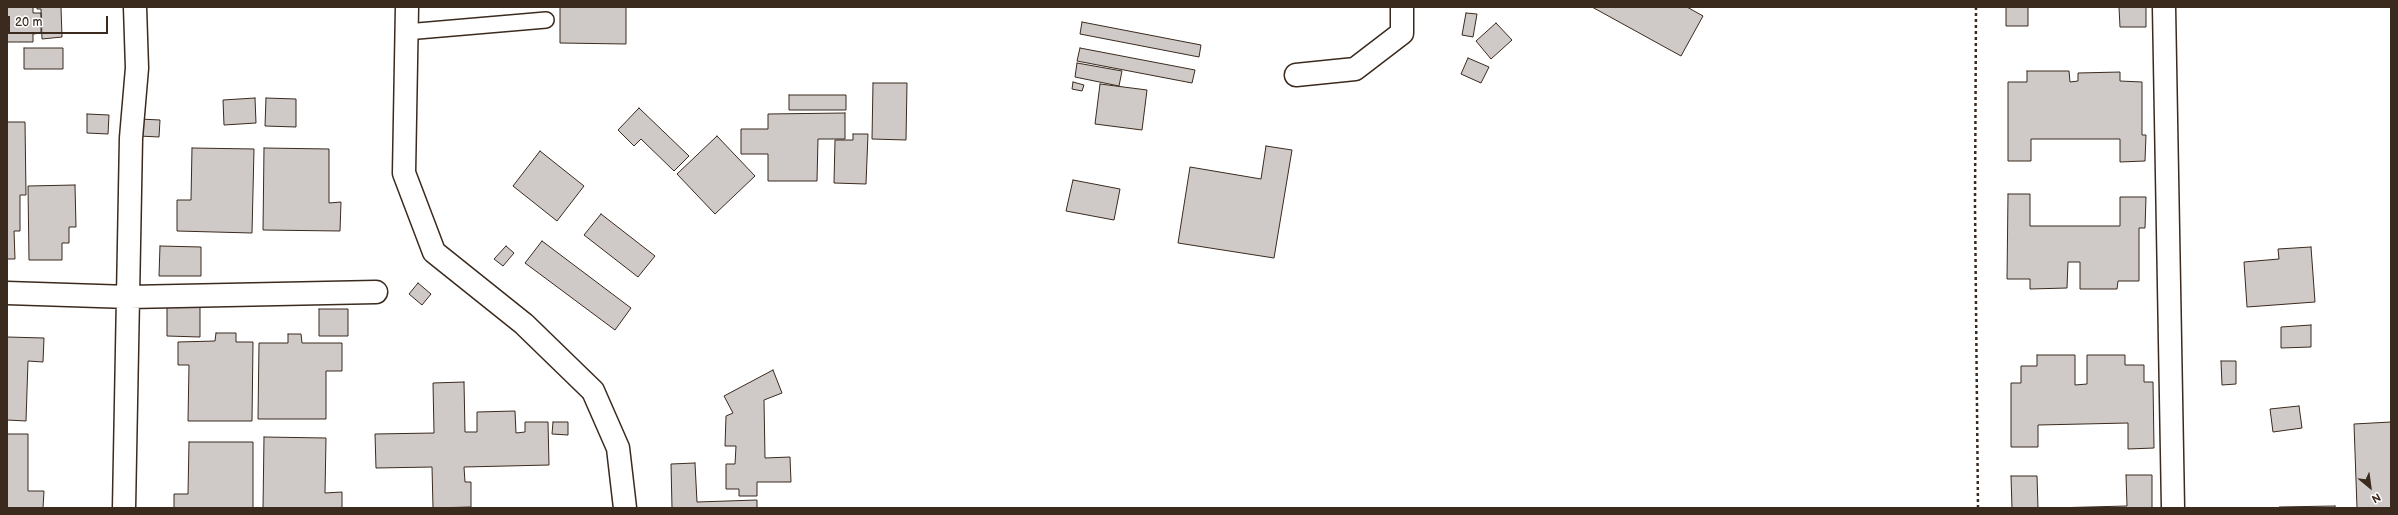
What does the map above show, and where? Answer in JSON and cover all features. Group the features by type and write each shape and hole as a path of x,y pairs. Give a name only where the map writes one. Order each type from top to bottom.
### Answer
{"street":[{"path":"124,508 131,138 137,68 135,7"},
{"path":"407,7 404,173 434,252 524,324 593,391 618,448 625,508"},
{"path":"1296,75 1355,69 1402,33 1402,7"},
{"path":"2164,7 2173,508"},
{"path":"7,293 129,297 376,292"}],"lane":[{"path":"406,32 546,20"}],"path":[{"path":"1976,7 1975,213 1978,508"}],"building":[{"path":"7,7 33,7 33,13 41,13 41,33 33,34 33,42 7,42"},
{"path":"37,7 61,7 62,37 42,39 41,9 37,9"},
{"path":"560,7 626,7 626,44 560,43"},
{"path":"1592,7 1687,7 1703,16 1681,56"},
{"path":"2006,7 2028,7 2028,26 2006,26"},
{"path":"2119,7 2146,7 2146,27 2120,27"},
{"path":"1466,13 1477,14 1473,37 1462,35"},
{"path":"1082,22 1201,45 1199,57 1080,34"},
{"path":"1496,23 1512,40 1491,59 1476,41"},
{"path":"24,48 63,48 63,69 24,69"},
{"path":"1080,48 1195,70 1192,83 1077,61"},
{"path":"1468,58 1489,67 1481,83 1461,74"},
{"path":"1077,63 1122,71 1119,86 1075,77"},
{"path":"2027,71 2069,71 2070,82 2078,81 2078,73 2120,72 2120,81 2142,82 2142,135 2146,135 2145,161 2120,162 2120,139 2031,139 2031,161 2008,161 2008,82 2027,82"},
{"path":"1073,82 1084,85 1082,91 1072,89"},
{"path":"873,83 907,83 906,140 872,139"},
{"path":"1100,84 1147,90 1142,130 1095,124"},
{"path":"789,95 846,95 846,110 789,110"},
{"path":"255,98 256,123 224,125 223,100"},
{"path":"266,98 296,99 296,127 265,126"},
{"path":"639,108 689,156 674,171 641,139 634,146 618,130"},
{"path":"845,113 845,139 818,139 817,181 768,181 768,154 741,154 741,129 768,129 768,114"},
{"path":"87,114 109,115 108,134 87,133"},
{"path":"140,119 160,120 159,137 139,136"},
{"path":"7,122 25,122 26,195 20,195 20,231 14,231 15,259 7,259"},
{"path":"853,134 868,134 866,184 834,183 835,140 853,140"},
{"path":"717,136 755,176 715,214 677,174"},
{"path":"1266,146 1292,150 1274,258 1178,243 1190,167 1261,179"},
{"path":"192,148 254,149 252,233 177,231 177,200 191,200"},
{"path":"264,148 329,149 329,203 341,202 340,231 263,230"},
{"path":"540,151 584,186 557,221 513,186"},
{"path":"1073,180 1120,189 1114,220 1066,211"},
{"path":"75,185 76,227 69,227 69,243 62,243 62,260 29,260 28,186"},
{"path":"2008,194 2030,194 2030,226 2120,226 2120,197 2146,197 2145,228 2139,228 2139,281 2118,281 2117,289 2080,289 2080,262 2068,262 2067,288 2030,289 2030,279 2007,279"},
{"path":"601,214 655,256 638,277 584,235"},
{"path":"542,241 631,308 615,330 525,263"},
{"path":"160,246 201,247 201,276 159,276"},
{"path":"506,246 514,253 503,266 494,259"},
{"path":"2311,247 2315,302 2247,307 2244,262 2279,259 2278,249"},
{"path":"418,283 431,294 422,305 409,294"},
{"path":"167,307 200,307 200,337 167,336"},
{"path":"319,309 348,309 348,336 319,336"},
{"path":"2311,325 2311,347 2281,348 2281,327"},
{"path":"216,333 236,333 236,342 253,342 252,421 188,421 189,365 178,365 178,342 215,341"},
{"path":"288,334 301,334 302,343 342,343 342,371 326,371 326,419 258,419 259,343 288,343"},
{"path":"7,337 44,338 43,362 28,361 26,421 7,420"},
{"path":"2037,355 2075,355 2075,385 2087,384 2087,355 2125,355 2125,365 2144,365 2144,382 2153,382 2154,448 2128,449 2128,423 2038,425 2038,447 2011,447 2011,383 2021,383 2021,366 2037,366"},
{"path":"2221,361 2236,361 2236,384 2222,385"},
{"path":"773,370 782,393 764,400 765,458 790,457 791,482 757,482 757,496 739,496 739,489 726,489 726,464 735,464 736,446 725,446 726,416 733,413 724,396"},
{"path":"464,382 465,432 477,432 477,412 515,411 516,433 525,432 525,422 548,422 549,465 464,467 465,482 471,482 471,507 433,508 432,467 376,468 375,434 434,433 433,383"},
{"path":"2299,406 2302,428 2273,432 2270,409"},
{"path":"553,422 568,422 568,435 552,434"},
{"path":"2391,422 2391,506 2389,508 2357,508 2354,424"},
{"path":"7,434 28,434 28,491 44,491 43,508 7,508"},
{"path":"264,437 326,438 325,493 342,492 342,508 263,508"},
{"path":"189,442 253,442 253,508 174,508 174,494 188,494"},
{"path":"695,463 697,502 757,500 757,508 672,508 671,464"},
{"path":"2126,475 2152,475 2152,508 2051,508 2127,506"},
{"path":"2011,476 2037,476 2038,508 2012,508"},
{"path":"2335,506 2335,508 2279,508 2279,507"}]}
